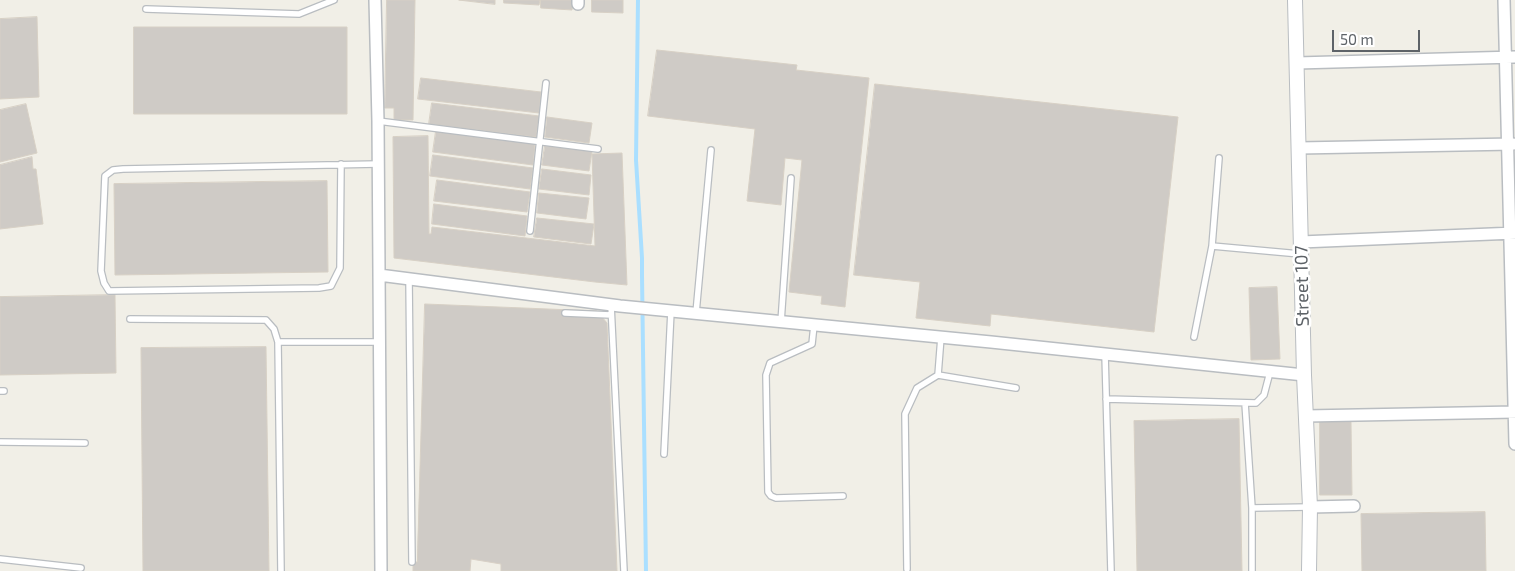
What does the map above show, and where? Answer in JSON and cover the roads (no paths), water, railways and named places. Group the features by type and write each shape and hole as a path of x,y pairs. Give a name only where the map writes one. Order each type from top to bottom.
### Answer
{"street":[{"path":"374,0 378,121 382,571"},
{"name":"Street 107","path":"1295,0 1304,375 1310,507 1309,571"},
{"path":"1504,0 1510,57 1515,444"},
{"path":"1297,63 1510,57"},
{"path":"1299,148 1511,144"},
{"path":"1301,248 1512,233"},
{"path":"379,275 614,309 696,313 1304,375"},
{"path":"1306,416 1515,412"},
{"path":"1310,507 1354,506"}],"lane":[{"path":"146,10 299,14 334,0"},
{"path":"530,231 546,83"},
{"path":"378,121 598,149"},
{"path":"696,313 711,150"},
{"path":"1194,336 1212,246 1219,158"},
{"path":"341,164 340,268 331,286 319,288 109,291 104,283 101,271 105,176 113,170 341,164 378,164"},
{"path":"781,322 791,178"},
{"path":"1212,246 1301,248"},
{"path":"409,279 412,562"},
{"path":"565,313 614,309 624,571"},
{"path":"664,454 668,311"},
{"path":"130,319 266,320 274,329 278,342 281,571"},
{"path":"814,325 812,344 770,363 766,375 768,492 776,498 842,496"},
{"path":"938,375 941,337"},
{"path":"278,342 380,342"},
{"path":"1105,354 1111,571"},
{"path":"1106,399 1256,403 1264,395 1270,372"},
{"path":"907,569 905,414 917,388 938,375 1016,388"},
{"path":"1246,403 1252,508 1252,571"},
{"path":"0,442 85,443"},
{"path":"1252,508 1310,507"},
{"path":"0,558 81,568"}],"waterway":[{"path":"638,0 636,160 642,258 646,571"}]}
